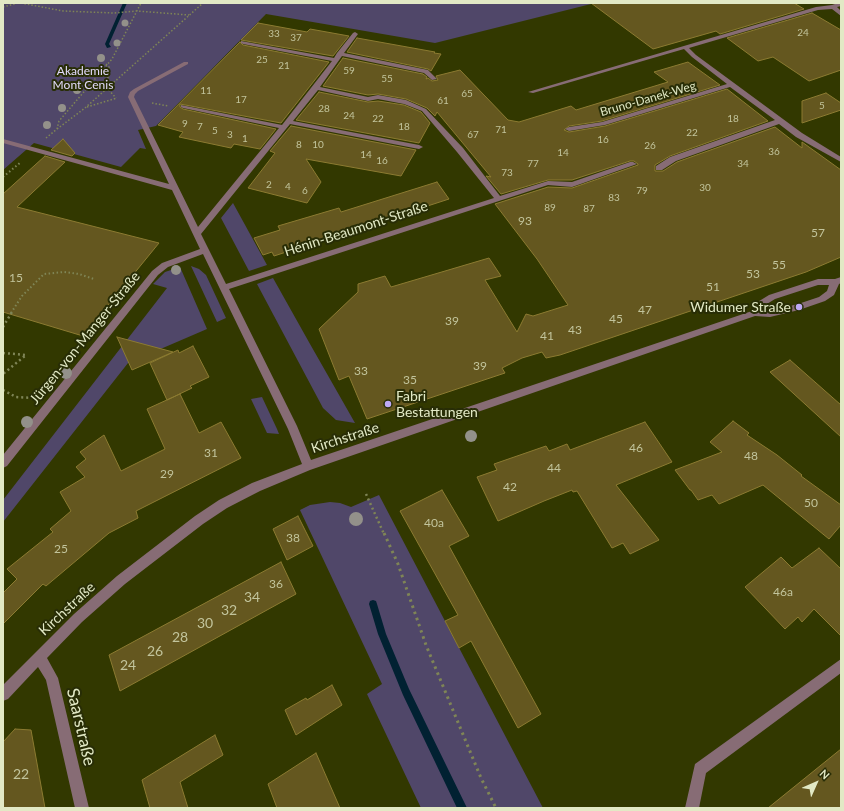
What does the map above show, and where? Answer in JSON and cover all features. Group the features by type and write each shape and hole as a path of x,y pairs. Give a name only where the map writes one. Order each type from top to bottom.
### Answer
{"street":[{"path":"531,92 818,8 833,7 841,4"},
{"path":"833,7 841,14"},
{"path":"197,234 316,88 355,34"},
{"path":"243,42 426,71 434,79"},
{"name":"Bruno-Danek-Weg","path":"685,47 694,56 780,121 841,160"},
{"path":"186,63 136,90 132,94 132,98 223,288 293,429 308,466"},
{"name":"Bruno-Danek-Weg","path":"569,128 603,124 732,84"},
{"path":"316,88 368,99 378,97 406,102 424,110 460,150 498,198"},
{"path":"183,106 419,147"},
{"path":"659,168 673,159 780,121"},
{"path":"3,141 175,188"},
{"name":"Hénin-Beaumont-Straße","path":"223,288 498,198 548,183 572,185 633,164"},
{"name":"Jürgen-von-Manger-Straße","path":"3,463 156,273 165,265 205,250"},
{"name":"Kirchstraße","path":"755,313 760,305 772,297 818,282 838,281"},
{"name":"Kirchstraße","path":"3,694 39,657 121,580 199,520 223,504 256,487 308,466 755,313 770,314 822,299 831,293 838,281"},
{"name":"Saarstraße","path":"39,657 52,678 82,808"},
{"path":"692,808 700,769 841,665"}],"path":[{"path":"3,7 18,3"},
{"path":"21,3 63,11 114,13 137,12 189,15"},
{"path":"57,129 59,121 106,64 112,59 141,3"},
{"path":"3,178 57,129 85,108 203,3"},
{"path":"106,64 109,67 107,88 116,98"},
{"path":"85,108 116,98 132,98 173,107 183,106"},
{"path":"3,327 22,296 44,274 64,272 79,274 94,279"},
{"path":"3,353 26,355 3,374"},
{"path":"3,390 16,397 35,399 50,403"},
{"path":"366,494 398,564 426,646 481,778 496,808"}],"green space":[{"name":"Akademie Mont Cenis","path":"3,3 595,3 435,43 266,14 156,126 138,130 146,149 140,148 121,167 34,143 3,170"},
{"path":"233,203 267,265 249,271 221,218"},
{"path":"191,266 199,269 206,275 226,318 217,322"},
{"path":"180,267 207,329 128,363 3,522 3,500 167,288 153,284 165,272"},
{"path":"273,278 355,423 336,420 323,408 257,284"},
{"path":"262,397 279,434 267,433 251,399"},
{"path":"379,495 543,808 421,808 367,694 382,684 300,510 310,505 330,502 340,503 351,507"}],"building":[{"path":"591,3 794,3 804,9 720,34 716,31 653,49"},
{"path":"812,13 841,30 841,70 809,81 773,57 758,61 727,38"},
{"path":"258,23 307,32 310,29 349,36 333,56 241,40"},
{"path":"357,38 441,54 431,71 428,69 347,52"},
{"path":"240,42 243,45 329,62 281,123 180,104 180,107 183,109 276,129 260,149 234,144 231,148 179,137 183,132 158,125"},
{"path":"343,58 423,74 427,77 426,79 428,78 432,81 438,80 436,76 460,70 508,120 519,122 571,106 576,110 668,82 654,72 688,62 720,85 602,121 569,126 564,130 569,132 605,126 727,89 768,121 670,156 655,165 655,171 663,171 677,162 775,127 802,148 802,142 841,170 841,257 806,272 560,355 546,358 542,352 522,358 502,368 505,373 367,419 349,376 339,380 319,329 358,292 358,284 385,276 391,287 489,258 501,276 485,280 517,332 526,314 533,316 568,305 537,259 495,204 548,187 572,188 638,164 634,161 630,161 572,180 548,180 501,194 486,176 491,177 437,112 435,116 427,108 406,99 378,94 368,95 323,86"},
{"path":"319,92 368,102 378,101 404,105 421,112 430,123 419,143 296,120"},
{"path":"826,93 841,103 841,110 802,123 802,101"},
{"path":"291,126 416,150 401,176 306,159 321,182 307,203 248,188 275,153 270,151"},
{"path":"63,139 75,153 72,156 51,150"},
{"path":"45,156 65,162 17,207 159,243 83,336 3,312 3,194"},
{"path":"437,182 449,199 274,256 272,252 263,255 254,238 280,230 278,226 339,208 341,212"},
{"path":"117,337 173,352 132,370"},
{"path":"193,346 209,377 190,386 192,388 167,400 150,363 178,350 179,353"},
{"path":"790,360 841,405 841,437 770,372"},
{"path":"180,394 199,433 221,422 241,458 136,511 138,518 109,533 46,586 43,584 3,624 3,593 17,579 7,569 53,532 50,529 71,511 60,492 85,477 76,467 86,459 80,452 104,435 121,471 165,449 147,409"},
{"path":"733,421 749,433 747,435 777,455 802,475 801,476 841,505 841,525 829,539 763,485 719,504 712,495 698,500 675,470 722,452 710,442"},
{"path":"645,422 672,462 616,485 659,540 630,554 623,543 612,548 577,491 573,492 572,490 498,521 477,477 497,470 494,464 546,446 549,451 567,444 570,450"},
{"path":"442,490 469,536 449,546 541,714 518,728 471,641 459,648 445,621 458,615 400,511"},
{"path":"298,516 313,546 287,560 273,529"},
{"path":"819,548 841,569 841,636 814,609 802,622 798,617 785,629 745,587 781,557 792,568"},
{"path":"281,562 296,594 120,691 109,655"},
{"path":"332,685 342,705 296,735 285,710 306,698 307,700"},
{"path":"15,729 31,730 45,808 3,808 3,742"},
{"path":"215,735 223,755 180,782 188,808 150,808 142,780"},
{"path":"841,749 841,808 768,808"},
{"path":"316,753 340,808 277,808 268,784"}],"waterway":[{"path":"109,47 107,44 125,3"},
{"path":"373,604 382,634 406,692 462,808"}],"place":[{"name":"Widumer Straße","path":"799,307"},
{"name":"Fabri Bestattungen","path":"388,404"}]}
